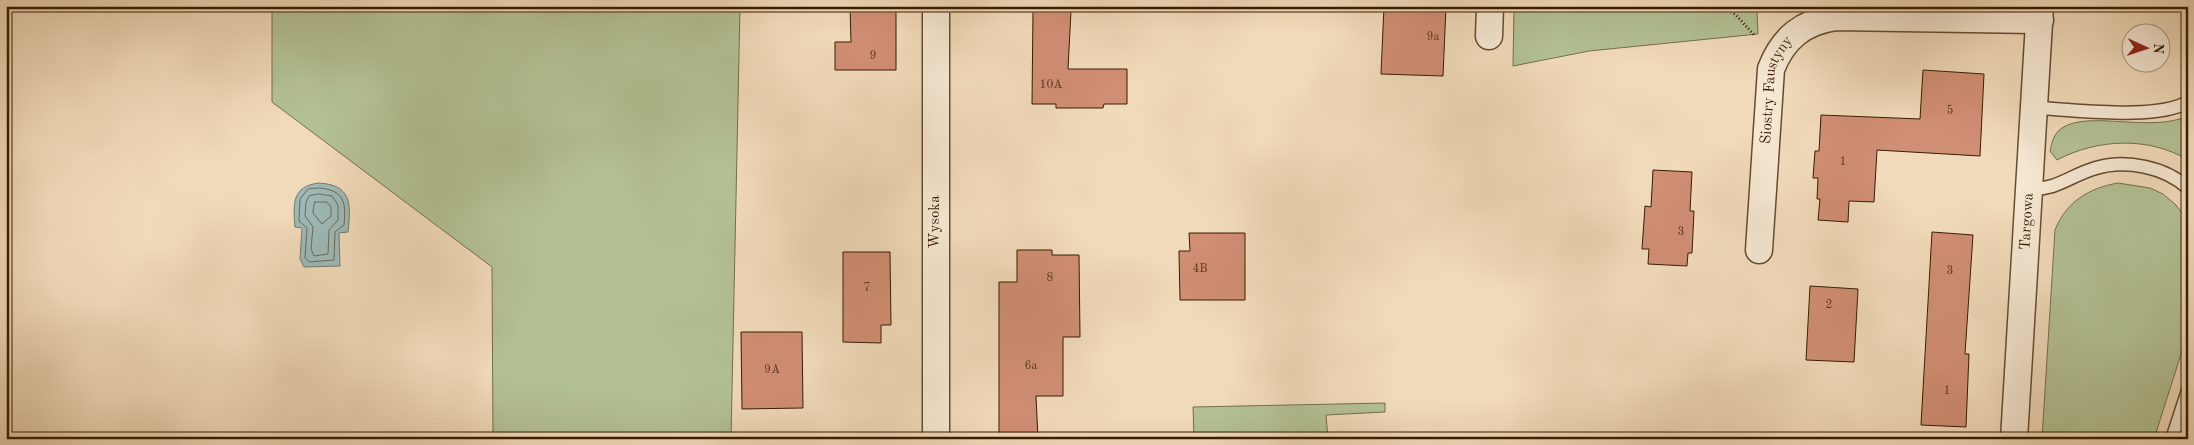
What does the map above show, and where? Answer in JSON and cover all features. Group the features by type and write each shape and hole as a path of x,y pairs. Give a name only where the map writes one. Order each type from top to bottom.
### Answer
{"street":[{"name":"Wysoka","path":"936,6 936,439"},
{"path":"1489,36 1490,6"},
{"name":"Siostry Faustyny","path":"1759,250 1771,69 1777,53 1789,37 1804,26 1820,19 1836,17 2040,13"},
{"name":"Targowa","path":"2014,439 2040,13"}],"lane":[{"path":"2035,108 2154,112 2178,107 2188,102"},
{"path":"2030,189 2049,188 2096,168 2119,163 2162,172 2188,188"},
{"path":"2172,439 2188,390"}],"path":[{"path":"1722,6 1736,15 1755,36 1777,53"}],"green space":[{"path":"272,6 740,6 731,439 493,439 492,267 272,102"},
{"path":"1514,6 1751,6 1757,11 1758,34 1589,51 1513,66"},
{"path":"2188,116 2188,160 2173,152 2140,144 2105,144 2072,153 2057,160 2050,151 2057,132 2074,123 2104,121 2156,123 2173,121"},
{"path":"2118,183 2150,188 2163,194 2176,205 2188,221 2188,332 2154,439 2042,439 2055,230 2065,212 2080,198 2107,185"},
{"path":"1385,403 1385,412 1326,415 1328,439 1194,439 1193,407"}],"water":[{"path":"319,183 338,188 347,198 349,205 348,232 339,233 340,266 304,267 300,259 302,228 295,227 294,211 296,198 304,188"}],"building":[{"path":"850,6 896,6 896,70 835,70 835,42 851,42"},
{"path":"1384,6 1446,7 1443,76 1381,74"},
{"path":"1033,9 1071,11 1068,69 1127,69 1127,104 1104,104 1103,108 1056,108 1056,104 1032,104"},
{"path":"1923,70 1984,74 1980,156 1877,150 1874,202 1849,201 1848,222 1818,220 1820,199 1817,199 1818,178 1813,178 1815,151 1819,151 1821,115 1920,119"},
{"path":"1653,170 1692,172 1690,211 1694,211 1692,253 1688,253 1687,266 1648,264 1649,249 1642,249 1645,206 1651,207"},
{"path":"1932,232 1973,235 1965,354 1969,354 1966,427 1921,425"},
{"path":"1189,233 1245,233 1245,300 1180,300 1179,251 1190,251"},
{"path":"1017,250 1052,250 1052,255 1079,255 1080,337 1063,337 1063,396 1036,396 1038,439 999,439 999,282 1017,282"},
{"path":"843,252 890,252 891,325 881,325 881,343 843,342"},
{"path":"1810,286 1858,289 1854,362 1806,360"},
{"path":"741,332 802,332 803,408 742,409"}]}
